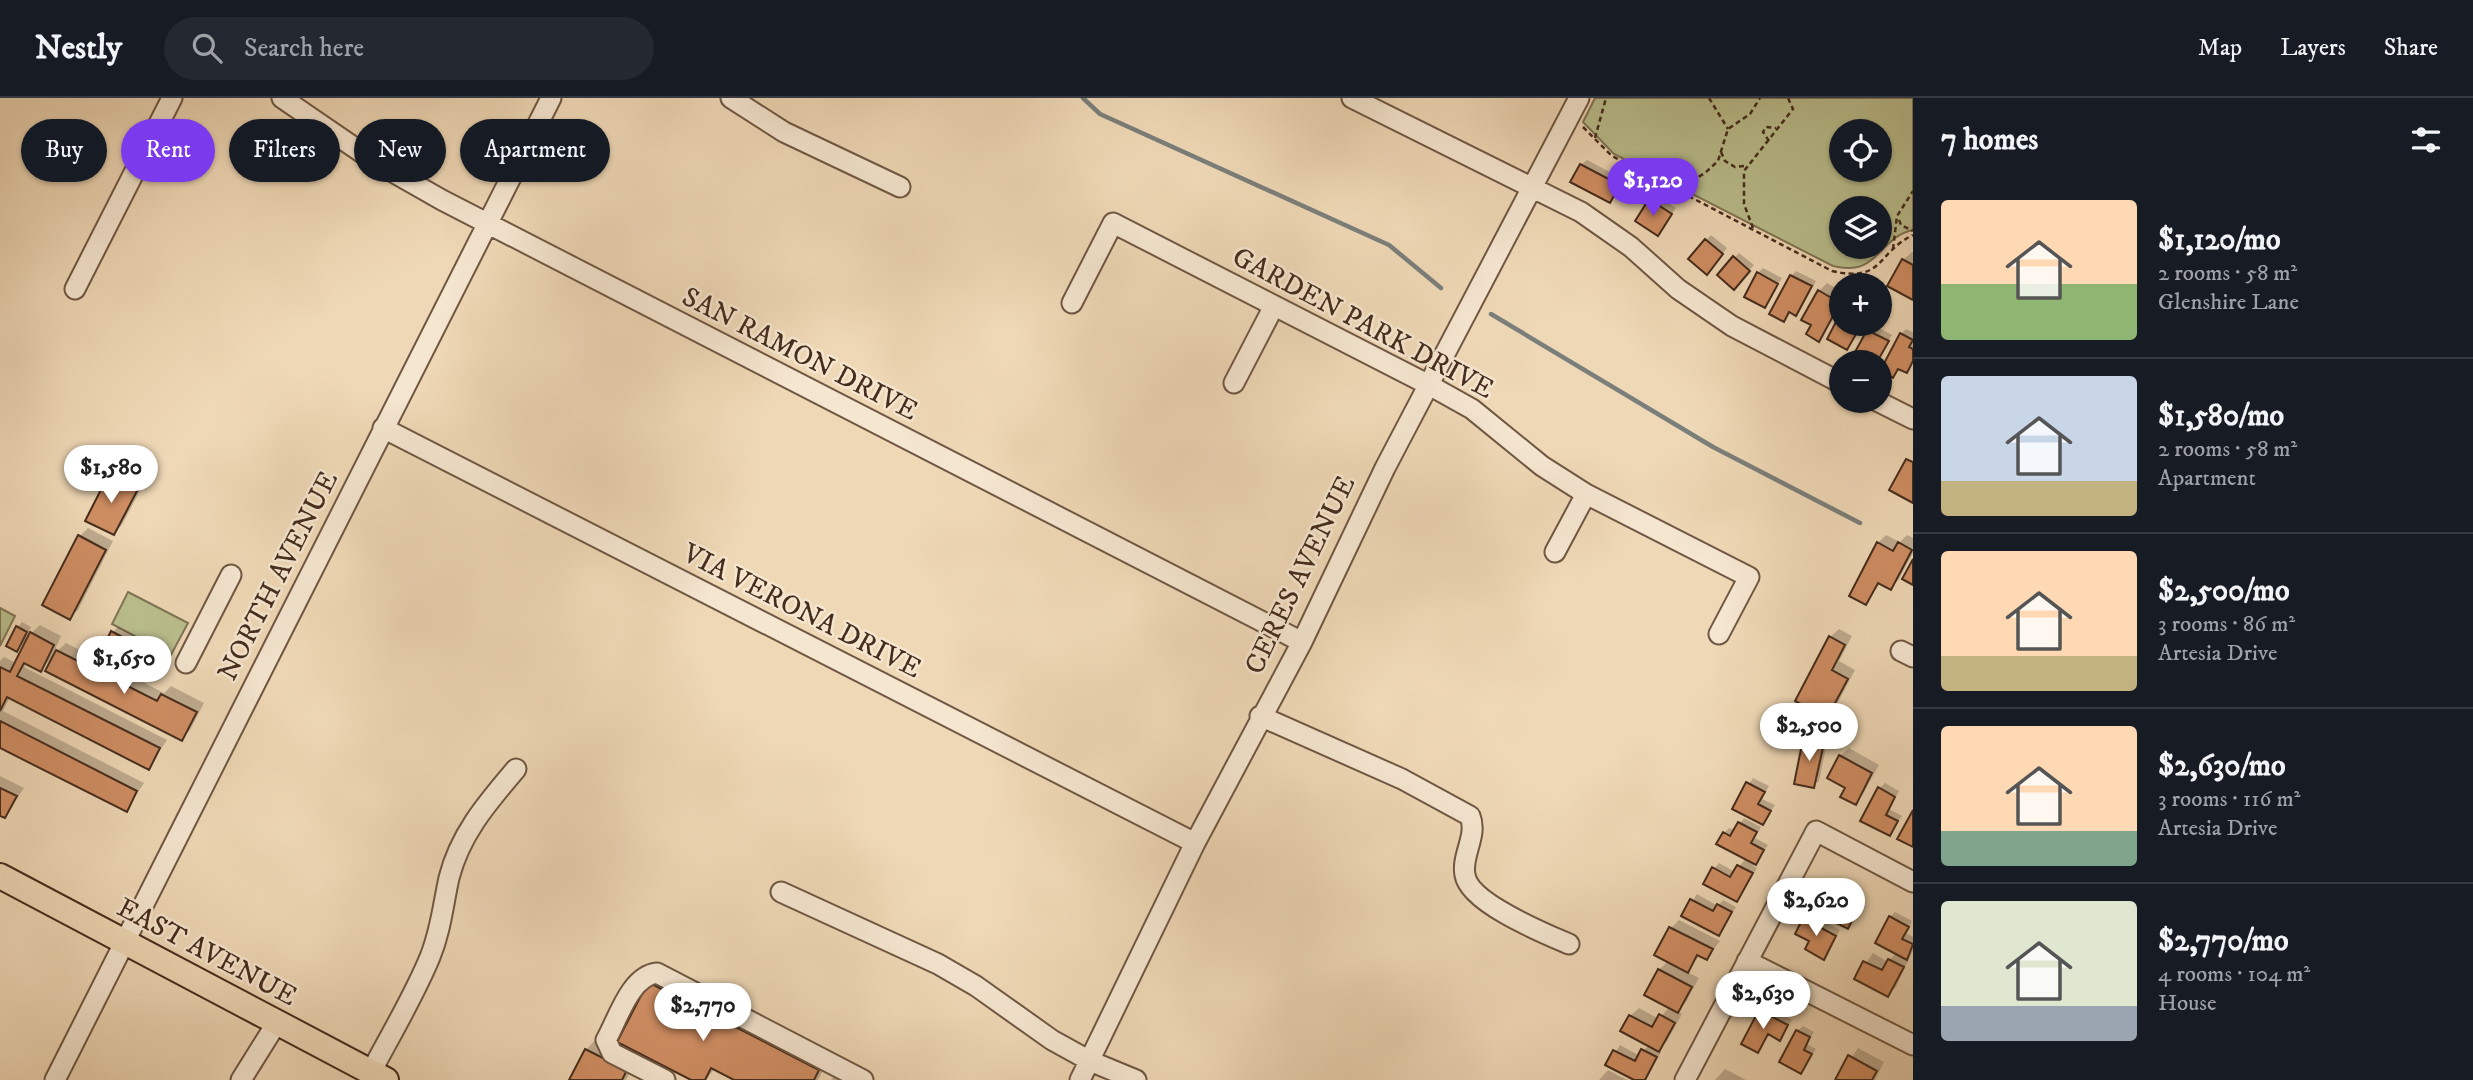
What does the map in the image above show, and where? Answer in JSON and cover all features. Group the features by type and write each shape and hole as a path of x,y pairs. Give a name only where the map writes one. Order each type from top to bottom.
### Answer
{"main road":[{"name":"EAST AVENUE","path":"0,876 379,1076"}],"street":[{"path":"75,289 172,98"},
{"name":"SAN RAMON DRIVE","path":"282,98 377,163 488,225 1302,642"},
{"name":"NORTH AVENUE","path":"55,1080 551,98"},
{"path":"731,98 784,132 900,187"},
{"path":"1352,98 1533,187 1608,229 1678,289 1732,326 1829,377"},
{"name":"CERES AVENUE","path":"1080,1080 1195,843 1260,716 1302,642 1385,468 1579,98"},
{"name":"GARDEN PARK DRIVE","path":"1072,303 1113,223 1429,385 1472,409 1542,467 1586,494 1749,577 1719,634"},
{"path":"1234,383 1274,306"},
{"path":"1892,408 1913,419"},
{"name":"VIA VERONA DRIVE","path":"383,428 1195,843"},
{"path":"1555,552 1586,494"},
{"path":"186,663 232,575"},
{"path":"1260,716 1390,774 1470,816 1474,825 1464,875 1468,884 1496,908 1569,944"},
{"path":"379,1076 443,923 449,878 460,846 478,814 516,769"},
{"path":"1685,1080 1816,831 1913,882"},
{"path":"781,892 938,964 976,986 1052,1040 1090,1061 1136,1080"},
{"path":"1747,961 1910,1038"},
{"path":"657,1078 612,1053 606,1040 635,986 646,974 657,973 863,1080"},
{"path":"242,1080 276,1024"}],"path":[{"path":"1595,138 1606,98"},
{"path":"1709,98 1728,130"},
{"path":"1677,190 1705,173 1717,161 1728,130 1750,114 1760,98"},
{"path":"1754,230 1742,192 1747,166 1769,141 1776,128 1788,118 1793,109 1788,98"},
{"path":"1568,120 1586,128 1612,156 1832,271 1855,276 1872,269 1913,233 1900,225 1898,216"},
{"path":"1769,141 1763,132 1766,127 1776,128"},
{"path":"1721,152 1725,161 1735,167 1747,166"},
{"path":"1893,251 1898,216 1902,204 1913,191"}],"green space":[{"path":"1595,98 1913,98 1913,230 1892,241 1892,196 1829,196 1829,259 1872,259 1860,266 1833,266 1614,154 1583,122"},
{"path":"128,592 188,623 171,655 112,624"},
{"path":"0,608 15,616 0,646"}],"building":[{"path":"1580,164 1620,185 1610,203 1570,182"},
{"path":"1649,199 1672,214 1658,236 1635,221"},
{"path":"1705,239 1723,254 1707,275 1688,259"},
{"path":"1733,256 1750,271 1734,290 1717,275"},
{"path":"1902,259 1913,265 1913,300 1892,289 1892,277"},
{"path":"1757,272 1778,284 1765,308 1744,297"},
{"path":"1790,275 1812,286 1796,316 1789,312 1784,322 1769,314"},
{"path":"1818,290 1829,296 1829,323 1819,342 1806,334 1811,325 1801,320"},
{"path":"1900,333 1913,340 1909,347 1913,349 1913,361 1907,373 1898,369 1893,378 1892,377 1891,350"},
{"path":"1829,335 1855,336 1847,350 1827,339"},
{"path":"1864,336 1879,336 1889,341 1884,350 1856,350"},
{"path":"1906,459 1913,462 1913,503 1889,490"},
{"path":"109,474 138,489 114,535 85,521"},
{"path":"78,535 106,550 70,620 42,605"},
{"path":"1877,542 1893,551 1898,542 1912,550 1891,590 1878,583 1866,605 1849,596"},
{"path":"1913,559 1913,585 1902,579"},
{"path":"16,626 27,632 17,652 6,646"},
{"path":"111,631 139,646 129,666 101,652"},
{"path":"30,632 54,645 41,672 24,663 17,676 160,748 149,770 7,697 0,711 0,667 10,672"},
{"path":"1829,636 1845,645 1832,670 1848,679 1827,718 1795,701"},
{"path":"147,645 162,653 148,680 133,673 135,669 129,666 132,659 138,662"},
{"path":"56,650 157,701 161,694 197,712 182,741 45,671"},
{"path":"0,721 137,791 127,812 0,748"},
{"path":"1803,739 1824,743 1814,788 1794,784"},
{"path":"1839,755 1872,773 1856,805 1840,797 1845,788 1827,778"},
{"path":"1746,782 1765,792 1758,804 1771,811 1763,825 1732,809"},
{"path":"1878,787 1895,797 1886,815 1898,821 1890,836 1860,821"},
{"path":"0,788 17,796 5,818 0,816"},
{"path":"1913,810 1913,847 1897,839"},
{"path":"1738,822 1757,832 1751,843 1764,850 1756,865 1716,844 1723,832 1730,836"},
{"path":"1737,865 1753,873 1737,902 1703,884 1712,867 1730,877"},
{"path":"1821,886 1837,894 1834,900 1856,913 1848,929 1809,909"},
{"path":"1690,899 1713,911 1717,904 1732,912 1719,936 1681,916"},
{"path":"1889,916 1909,927 1902,939 1913,944 1907,960 1875,943"},
{"path":"1803,918 1836,936 1824,960 1805,949 1809,941 1795,934"},
{"path":"1669,927 1713,949 1707,960 1697,955 1688,973 1654,955"},
{"path":"1888,959 1904,967 1888,997 1854,979 1863,961 1882,970"},
{"path":"1658,969 1692,987 1678,1013 1644,995"},
{"path":"648,982 819,1070 814,1080 734,1080 711,1068 705,1080 691,1080 617,1042"},
{"path":"1759,1010 1788,1025 1780,1041 1768,1034 1758,1053 1741,1044"},
{"path":"1659,1014 1675,1023 1659,1052 1620,1031 1629,1015 1652,1027"},
{"path":"1796,1030 1810,1037 1804,1050 1812,1054 1801,1074 1779,1062"},
{"path":"585,1049 627,1070 622,1080 569,1080"},
{"path":"1641,1049 1657,1057 1645,1080 1634,1080 1605,1065 1613,1050 1635,1061"},
{"path":"1848,1055 1877,1071 1872,1080 1835,1080"}],"waterway":[{"path":"1083,98 1100,114 1389,245 1441,288"},
{"path":"1491,314 1713,447 1860,523"}]}
